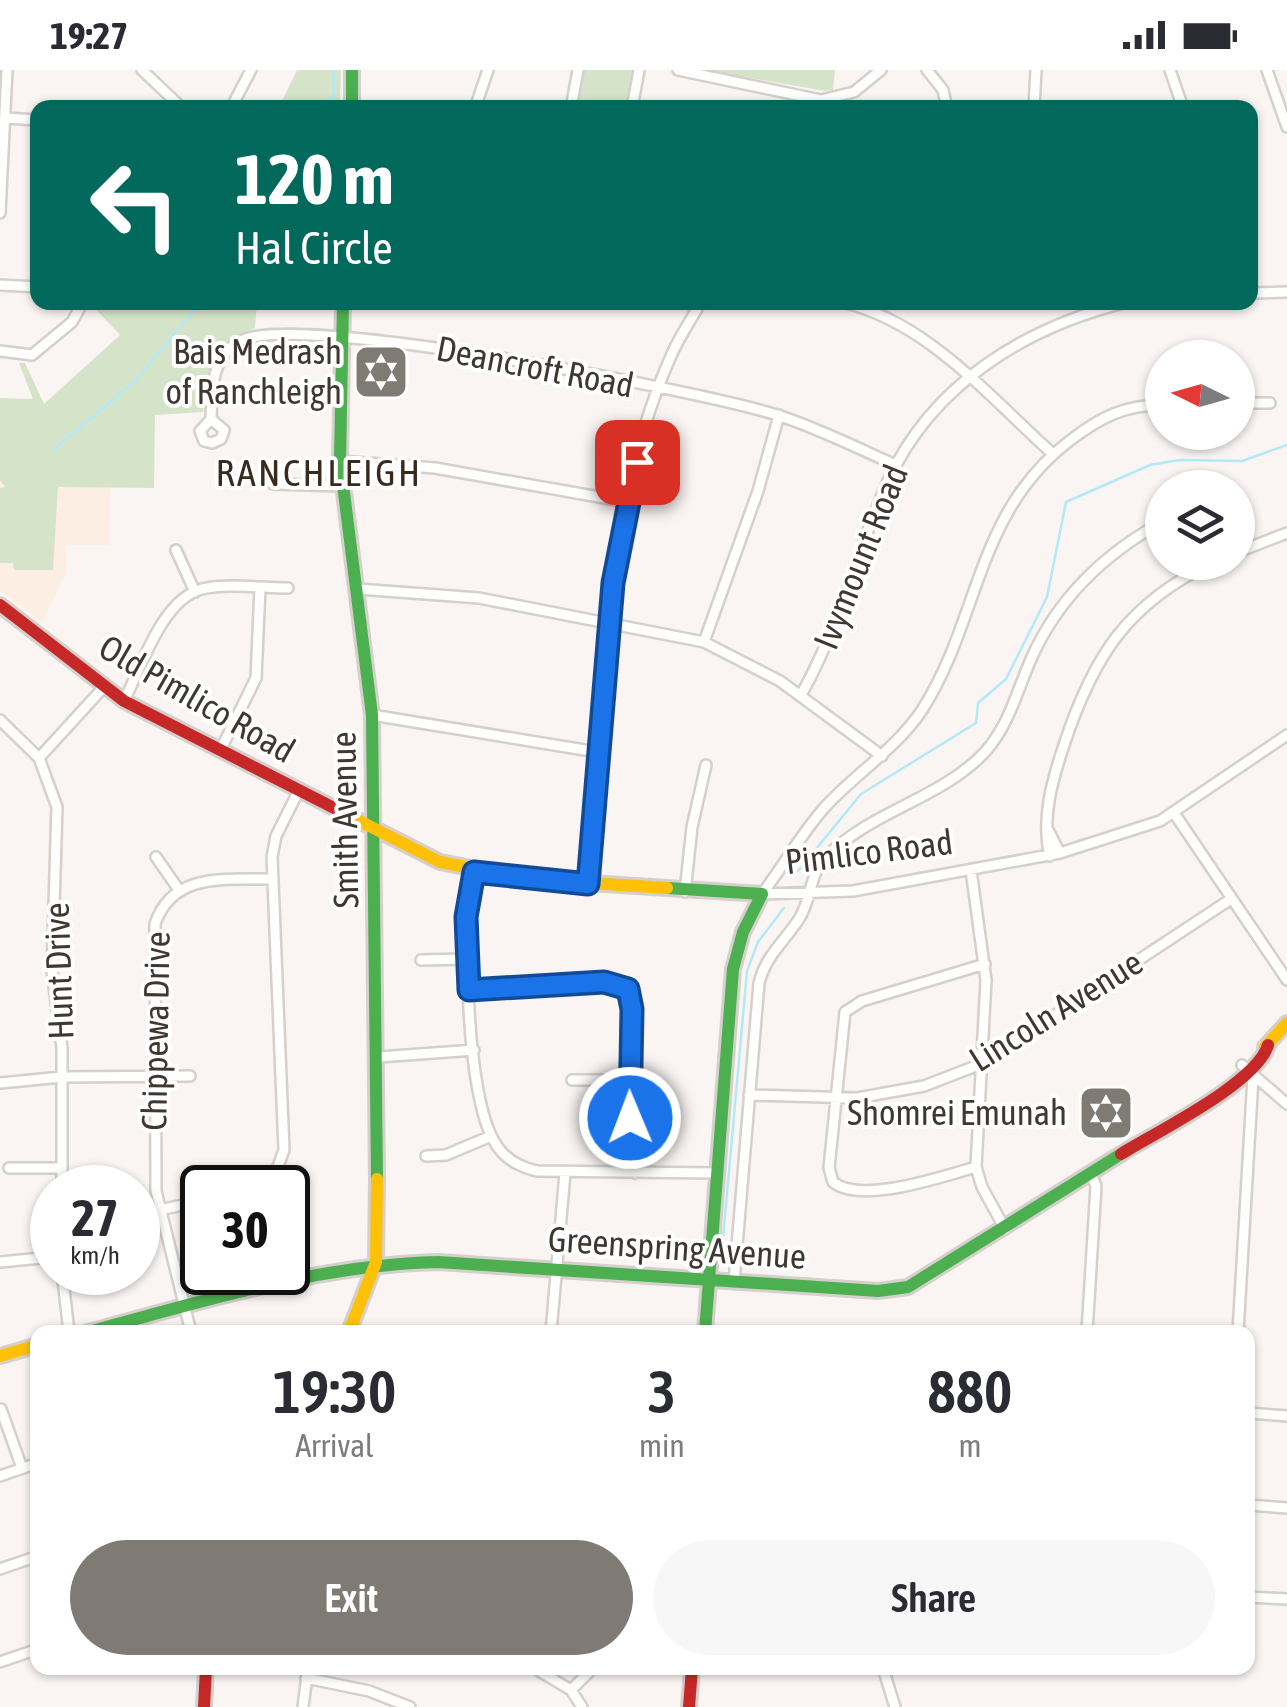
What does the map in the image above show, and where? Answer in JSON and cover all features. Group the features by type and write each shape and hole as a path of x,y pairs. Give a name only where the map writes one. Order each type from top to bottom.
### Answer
{"main road":[{"path":"352,70 352,100"},
{"name":"Smith Avenue","path":"344,310 340,460 372,714 379,1057 376,1262 352,1325"},
{"name":"Old Pimlico Road","path":"0,604 124,701 375,830"},
{"name":"Pimlico Road","path":"375,830 440,862 474,872 685,892 762,894"},
{"path":"705,1325 734,958 762,894"},
{"name":"Greenspring Avenue","path":"116,1325 376,1262 895,1289 921,1282 1248,1071 1287,1023"},
{"path":"0,1356 30,1348"},
{"path":"204,1707 206,1675"},
{"path":"688,1707 691,1675"}],"street":[{"path":"0,214 6,70"},
{"path":"142,70 174,100"},
{"path":"235,100 250,70"},
{"path":"478,100 488,70"},
{"path":"572,100 578,70"},
{"path":"633,100 639,70"},
{"path":"678,70 820,100 854,92 881,70"},
{"path":"927,70 943,90 945,100"},
{"path":"1034,100 1036,70"},
{"path":"1170,70 1178,100"},
{"path":"1267,70 1287,127"},
{"path":"5,118 30,120"},
{"path":"0,285 30,287"},
{"path":"1258,293 1287,292"},
{"path":"0,351 32,355 72,322 79,310"},
{"path":"588,884 609,622 627,502 658,390 672,352 696,310"},
{"path":"865,310 905,324 1052,454"},
{"name":"Ivymount Road","path":"800,695 832,632 896,465 920,428 967,377 1028,338 1106,310"},
{"name":"Deancroft Road","path":"211,419 215,374 234,345 255,336 342,338 431,347 779,415 896,465"},
{"path":"1255,403 1270,403"},
{"path":"762,894 825,807 882,756 931,694 998,527 1052,454 1115,412 1145,408"},
{"path":"704,642 758,491 779,415"},
{"path":"340,460 435,468 627,502"},
{"path":"273,484 343,486"},
{"path":"734,1282 761,973 770,954 801,915 821,863 844,841 947,783 984,753 1008,718 1038,644 1069,596 1109,557 1145,533"},
{"path":"1255,545 1287,533"},
{"path":"176,550 195,592"},
{"path":"1055,855 1048,830 1052,780 1093,669 1132,616 1184,580"},
{"path":"220,751 256,678 260,588"},
{"path":"124,701 172,611 195,592 288,588"},
{"path":"358,589 454,594 704,642 742,658 800,695 882,756"},
{"path":"0,720 39,758 104,688"},
{"path":"372,714 598,752"},
{"name":"Pimlico Road","path":"762,894 853,891 1055,855 1144,828 1174,813 1287,735"},
{"name":"Hunt Drive","path":"39,758 55,796 58,818 52,971 62,1077 62,1165"},
{"path":"685,892 692,827 706,765"},
{"path":"278,1165 285,1137 273,846 298,792"},
{"path":"1174,813 1287,980"},
{"path":"156,857 179,890"},
{"path":"971,870 985,964 976,1167 982,1187 1005,1229"},
{"path":"474,872 466,917 467,959 474,1050 491,1136 517,1164 564,1173 715,1173"},
{"name":"Chippewa Drive","path":"157,1165 153,935 164,904 179,890 206,880 273,878"},
{"name":"Lincoln Avenue","path":"749,1095 836,1100 912,1088 981,1064 1231,899"},
{"path":"421,960 467,959"},
{"path":"976,1167 909,1184 852,1191 833,1182 829,1168 845,1012 854,1004 985,964"},
{"path":"469,990 604,982 628,989 632,1009 628,1080 635,1173"},
{"path":"379,1057 474,1050"},
{"path":"1248,1071 1287,1104"},
{"path":"1238,1325 1248,1071"},
{"path":"0,1083 62,1077 190,1076"},
{"path":"572,1080 628,1080"},
{"path":"426,1156 446,1155 491,1136"},
{"path":"9,1168 30,1168"},
{"path":"552,1325 564,1173"},
{"path":"1087,1325 1096,1186 1091,1174"},
{"name":"Chippewa Drive","path":"160,1214 189,1325"},
{"path":"0,1262 30,1260"},
{"path":"65,1295 68,1325"},
{"path":"2,1409 22,1468"},
{"path":"1255,1414 1287,1416"},
{"path":"0,1476 30,1466"},
{"path":"1255,1506 1287,1508"},
{"path":"0,1569 30,1559"},
{"path":"1255,1597 1287,1599"},
{"path":"0,1662 30,1652"},
{"path":"303,1707 308,1675"},
{"path":"315,1675 410,1707"},
{"path":"545,1675 570,1690 582,1707"},
{"path":"570,1690 586,1675"},
{"path":"885,1675 895,1707"}],"shaded area":[{"path":"0,480 6,488 110,487 109,545 66,545 66,573 42,622 0,590"}],"green space":[{"path":"297,70 341,70 340,100 282,100"},
{"path":"581,70 635,70 629,100 576,100"},
{"path":"704,70 835,70 833,90 825,91"},
{"path":"97,310 256,310 255,328 226,343 214,360 203,412 155,415 154,488 58,487 53,570 14,570 13,563 0,563 0,488 5,487 0,480 0,398 33,399 19,363 25,363 44,404 120,335"}],"waterway":[{"path":"333,100 334,70"},
{"path":"52,451 136,380 194,310"},
{"path":"798,871 861,794 976,723 978,703 1006,679 1047,597 1066,502 1150,465 1179,460 1242,461 1287,445"},
{"path":"721,1260 747,971 758,942 784,908"}],"traffic: fast":[{"path":"352,70 352,100"},
{"path":"343,310 340,461 372,715 377,1179"},
{"path":"667,888 762,894 743,932 733,969 706,1325"},
{"path":"114,1325 305,1277 438,1262 878,1291 908,1287 1121,1154"}],"traffic: slow":[{"path":"340,811 440,862 528,879 667,888"},
{"path":"1265,1047 1287,1023"},
{"path":"352,1325 376,1262 377,1179"},
{"path":"0,1356 30,1347"}],"traffic: jam":[{"path":"0,605 124,701 340,811"},
{"path":"1121,1154 1226,1090 1260,1060 1268,1045"},
{"path":"204,1707 206,1675"},
{"path":"689,1707 691,1675"}],"place":[{"name":"Bais Medrash of Ranchleigh","path":"381,372"},
{"name":"Shomrei Emunah","path":"1106,1113"}],"district":[{"name":"RANCHLEIGH","path":"319,473"}],"route":[{"path":"630,1118 632,1000 628,989 604,982 542,989 469,990 465,930 474,872 588,884 613,583 637,462"}]}
